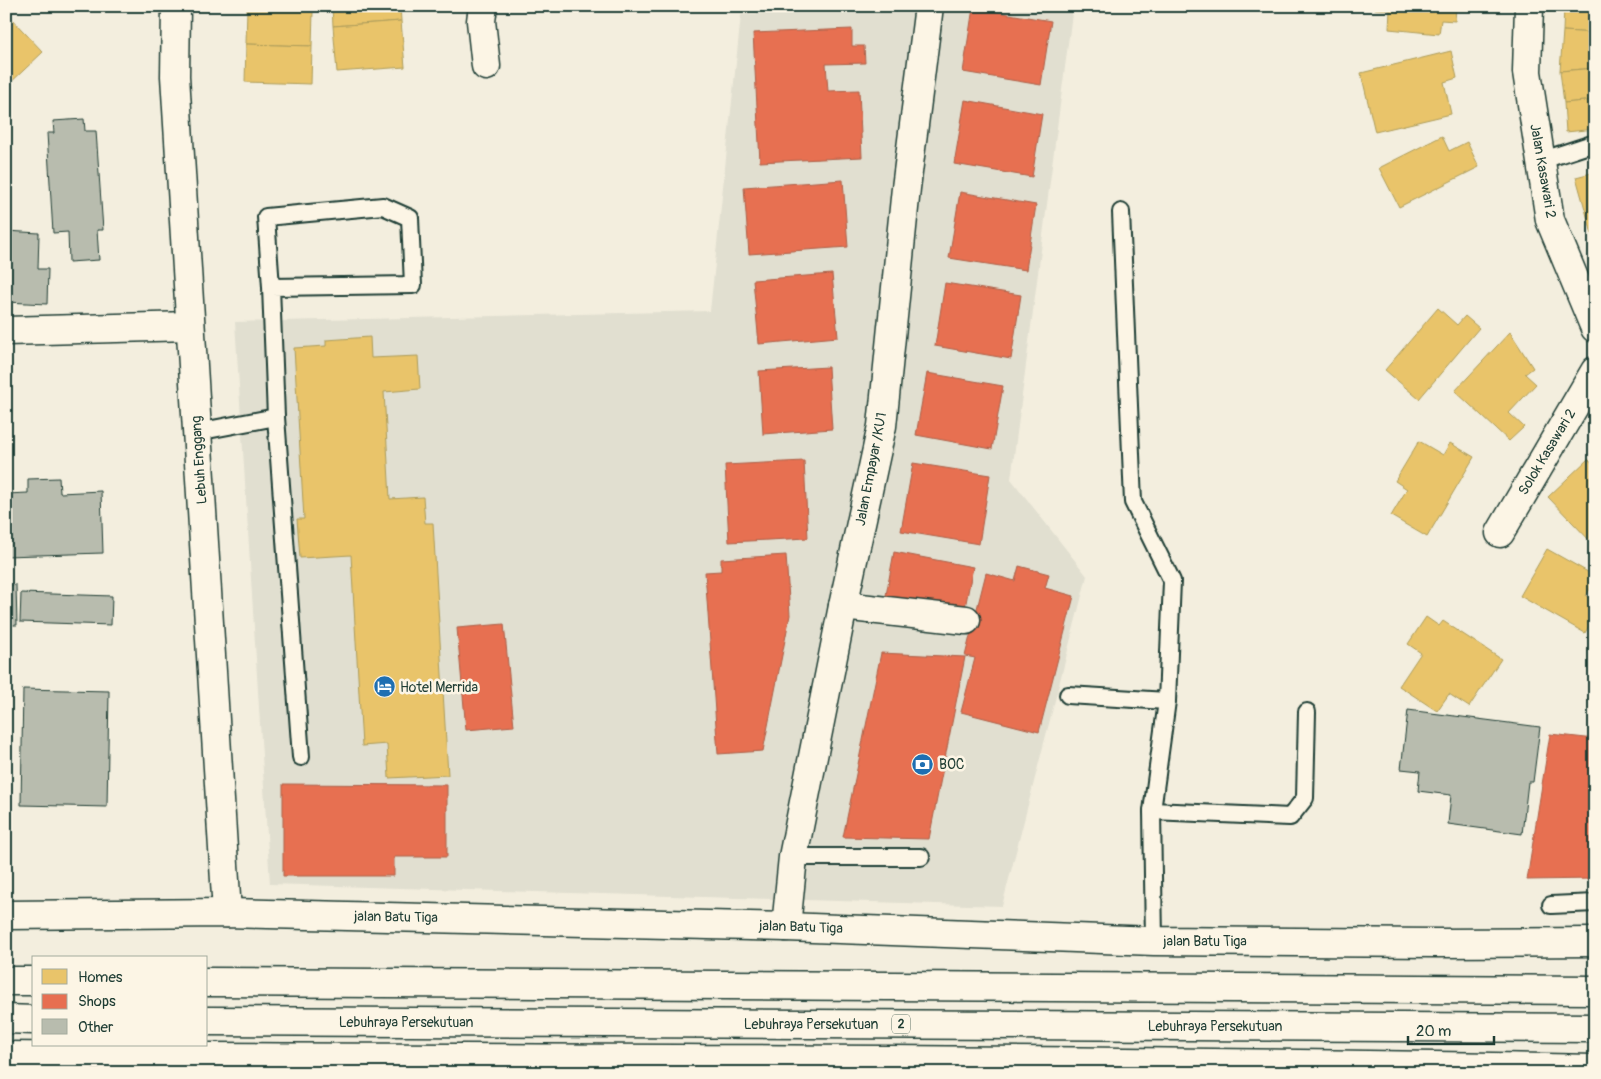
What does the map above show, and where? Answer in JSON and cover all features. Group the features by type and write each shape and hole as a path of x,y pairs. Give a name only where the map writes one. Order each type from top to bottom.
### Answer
{"main road":[{"name":"Lebuh Enggang","path":"176,6 175,76 227,913"},
{"path":"483,6 481,21 486,66"},
{"name":"Jalan Empayar /KU1","path":"786,927 793,857 843,606 882,426 906,188 929,6"},
{"name":"Jalan Kasawari 2","path":"1529,6 1527,72 1550,220 1595,328"},
{"path":"6,332 190,326"},
{"name":"Solok Kasawari 2","path":"1500,532 1595,371"},
{"path":"843,606 966,620"},
{"name":"jalan Batu Tiga","path":"6,915 227,913 786,927 1154,941 1595,942"},
{"path":"6,981 32,981"},
{"path":"208,982 1595,990"},
{"path":"6,1020 32,1020"},
{"name":"Lebuhraya Persekutuan","path":"208,1020 1595,1028"},
{"path":"6,1056 89,1065 1595,1069"}],"lane":[{"path":"1540,161 1595,143"},
{"path":"271,287 413,285 410,218 383,206 266,217 276,417 301,757"},
{"path":"1121,212 1133,502 1172,581 1167,701 1152,811 1154,941"},
{"path":"197,432 276,417"},
{"path":"1068,695 1167,701"},
{"path":"1152,811 1290,817 1305,798 1307,712"},
{"path":"793,857 920,857"},
{"path":"1551,905 1595,904"}],"shaded area":[{"path":"859,6 1073,6 1011,479 1087,576 1002,906 270,884 235,322 710,311 741,15"}],"building: Homes":[{"path":"332,6 400,6 401,21 333,26"},
{"path":"1376,6 1456,6 1455,21 1441,20 1439,34 1389,29 1390,10 1375,9"},
{"path":"1564,6 1595,6 1595,33 1563,31"},
{"path":"247,9 313,11 312,46 246,44"},
{"path":"6,13 43,52 6,87"},
{"path":"401,21 405,67 337,72 333,26"},
{"path":"1563,31 1595,33 1595,68 1560,71"},
{"path":"246,44 312,46 311,84 245,82"},
{"path":"1451,51 1457,78 1444,82 1451,114 1375,132 1361,73"},
{"path":"1595,68 1595,100 1564,103 1560,71"},
{"path":"1595,100 1595,129 1566,132 1564,103"},
{"path":"1442,136 1449,151 1467,142 1479,167 1399,207 1379,168"},
{"path":"1595,172 1595,233 1592,234 1576,177"},
{"path":"1438,308 1457,325 1465,316 1479,328 1419,399 1385,370"},
{"path":"1510,332 1533,368 1525,374 1536,384 1509,413 1524,427 1509,441 1455,391"},
{"path":"370,337 371,358 418,356 420,389 384,392 390,499 423,497 425,523 433,523 448,775 389,778 387,744 362,746 351,555 300,558 297,519 304,519 294,348 326,346 326,340"},
{"path":"1419,441 1443,455 1450,443 1474,457 1427,537 1391,516 1407,489 1395,481"},
{"path":"1588,459 1595,466 1595,546 1548,497"},
{"path":"1547,549 1595,576 1595,580 1586,596 1595,602 1595,615 1585,633 1520,596"},
{"path":"1426,617 1439,626 1443,621 1501,659 1469,707 1449,694 1437,711 1399,686 1421,653 1408,644"}],"building: Shops":[{"path":"973,8 1051,21 1041,85 963,72"},
{"path":"852,29 852,46 864,46 865,63 826,64 828,91 859,90 862,157 760,162 753,33"},
{"path":"965,100 1042,114 1032,177 954,164"},
{"path":"843,180 848,247 749,254 744,187"},
{"path":"960,192 1036,205 1026,270 949,258"},
{"path":"832,274 838,337 759,344 753,280"},
{"path":"945,283 1021,295 1011,359 935,346"},
{"path":"828,367 832,429 763,434 759,371"},
{"path":"927,373 1003,386 992,449 916,435"},
{"path":"804,461 808,538 729,542 725,465"},
{"path":"913,463 990,475 979,544 901,531"},
{"path":"894,552 973,567 960,633 882,617"},
{"path":"786,555 790,615 763,751 718,754 705,572 721,571 721,559"},
{"path":"1019,566 1049,574 1045,588 1074,596 1039,732 961,712 975,658 965,656 986,573 1015,581"},
{"path":"504,624 514,726 466,730 457,628"},
{"path":"881,653 965,657 929,839 843,837"},
{"path":"1550,734 1595,739 1595,879 1527,880"},
{"path":"283,784 447,785 447,857 394,857 394,876 283,876"}],"building: Other":[{"path":"84,119 85,131 96,131 103,230 97,230 99,260 69,262 68,232 53,233 47,133 54,133 53,121"},
{"path":"6,231 39,233 38,269 48,269 47,304 6,302"},
{"path":"59,478 60,493 101,491 103,553 6,556 6,494 28,493 28,479"},
{"path":"6,585 16,585 17,625 6,625"},
{"path":"21,593 112,596 111,625 20,622"},
{"path":"23,689 109,691 107,807 21,805"},
{"path":"1408,710 1540,727 1533,782 1528,782 1522,834 1448,824 1451,795 1418,791 1420,771 1401,769"}],"place":[{"name":"Hotel Merrida","path":"384,687"},
{"name":"BOC","path":"923,764"}]}
